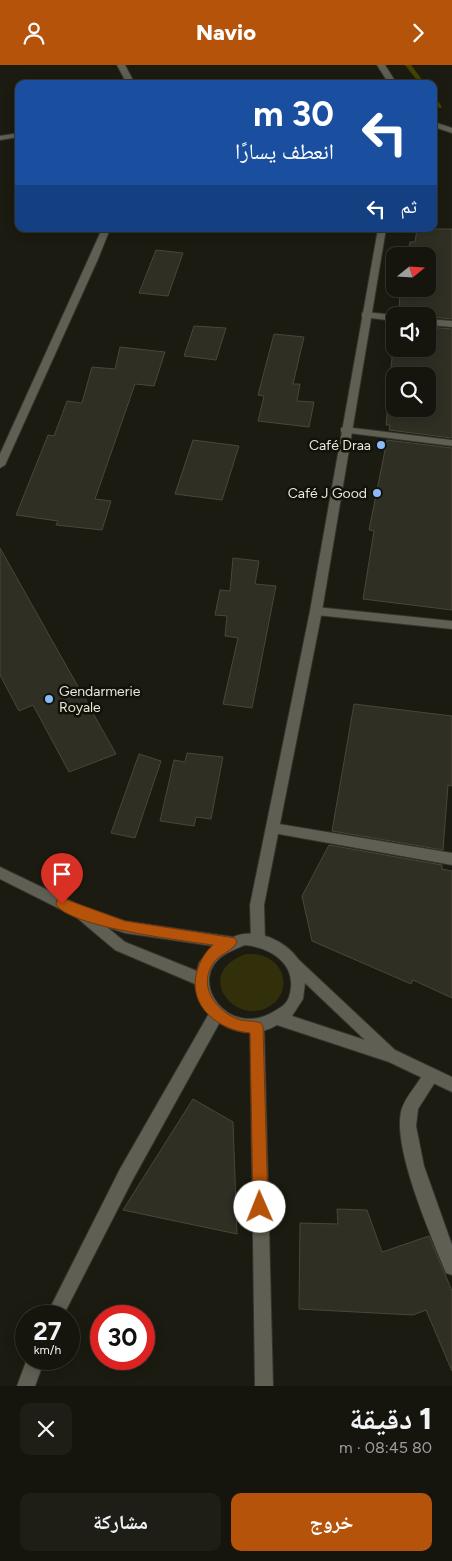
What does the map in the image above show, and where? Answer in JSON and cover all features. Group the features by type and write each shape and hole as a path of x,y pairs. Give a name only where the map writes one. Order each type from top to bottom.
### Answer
{"street":[{"path":"121,65 129,80"},
{"path":"381,65 390,80"},
{"path":"437,125 452,131"},
{"path":"0,138 15,136"},
{"path":"0,465 105,232"},
{"path":"258,940 257,905 316,611 345,430 381,232"},
{"path":"365,315 386,317"},
{"path":"436,323 452,324"},
{"path":"345,430 452,443"},
{"path":"316,611 452,625"},
{"path":"273,828 452,859"},
{"path":"0,873 77,911 125,927 230,942"},
{"path":"77,911 120,945 201,980"},
{"path":"293,963 299,977 298,993 291,1008 279,1019 256,1027 235,1025 216,1015 202,993 201,980 205,964 215,951 230,942 244,939 272,944 284,951 293,963 392,1056"},
{"path":"60,1305 126,1175 216,1015"},
{"path":"279,1019 392,1056 452,1085"},
{"path":"256,1027 264,1386"},
{"path":"431,1076 409,1111 408,1131 412,1152 452,1267"},
{"path":"26,1386 32,1370"}],"shaded area":[{"path":"246,954 268,958 282,973 283,990 277,1000 263,1009 250,1011 237,1007 227,998 221,987 221,975 229,963"}],"building":[{"path":"437,229 452,229 452,319 436,317 436,307 399,307 400,297 436,297 436,247 409,247 410,242 415,242 417,232 437,232"},
{"path":"156,250 183,253 168,296 139,293"},
{"path":"194,326 226,328 216,360 184,356"},
{"path":"436,328 452,329 452,438 389,430 390,425 386,425 387,417 436,417 436,367 391,367 392,357 436,357"},
{"path":"274,334 304,337 293,384 300,384 297,401 314,402 309,427 258,421 264,396 258,395"},
{"path":"120,347 165,352 154,386 135,384 95,499 111,501 102,530 56,525 58,521 16,515 48,435 54,436 67,401 82,403 92,367 115,369"},
{"path":"193,440 239,446 222,500 175,494"},
{"path":"387,440 452,448 452,610 363,599 374,531 369,530"},
{"name":"Gendarmerie Royale","path":"0,548 116,754 69,772 33,705 19,711 0,675"},
{"path":"233,558 259,561 255,584 276,586 252,708 223,704 238,638 225,636 227,616 215,615 220,590 230,591"},
{"path":"354,704 452,716 452,786 448,785 443,850 332,831"},
{"path":"187,753 223,757 211,819 196,817 194,826 160,821 174,760 185,762"},
{"path":"139,754 161,761 135,838 111,833"},
{"path":"329,845 442,865 442,869 452,871 452,998 413,980 411,984 312,941 302,896"},
{"path":"193,1099 233,1122 237,1234 123,1210"},
{"path":"337,1209 367,1210 382,1252 429,1236 452,1291 452,1371 426,1310 413,1315 299,1309 300,1223 338,1224"}],"waterway":[{"path":"408,65 419,80"}],"place":[{"name":"Café Draa","path":"381,445"},
{"name":"Café J Good","path":"377,493"},
{"name":"Gendarmerie Royale","path":"49,699"}],"route":[{"path":"62,904 125,927 230,942 215,951 205,964 201,980 202,993 216,1015 235,1025 256,1027 260,1207"}]}
